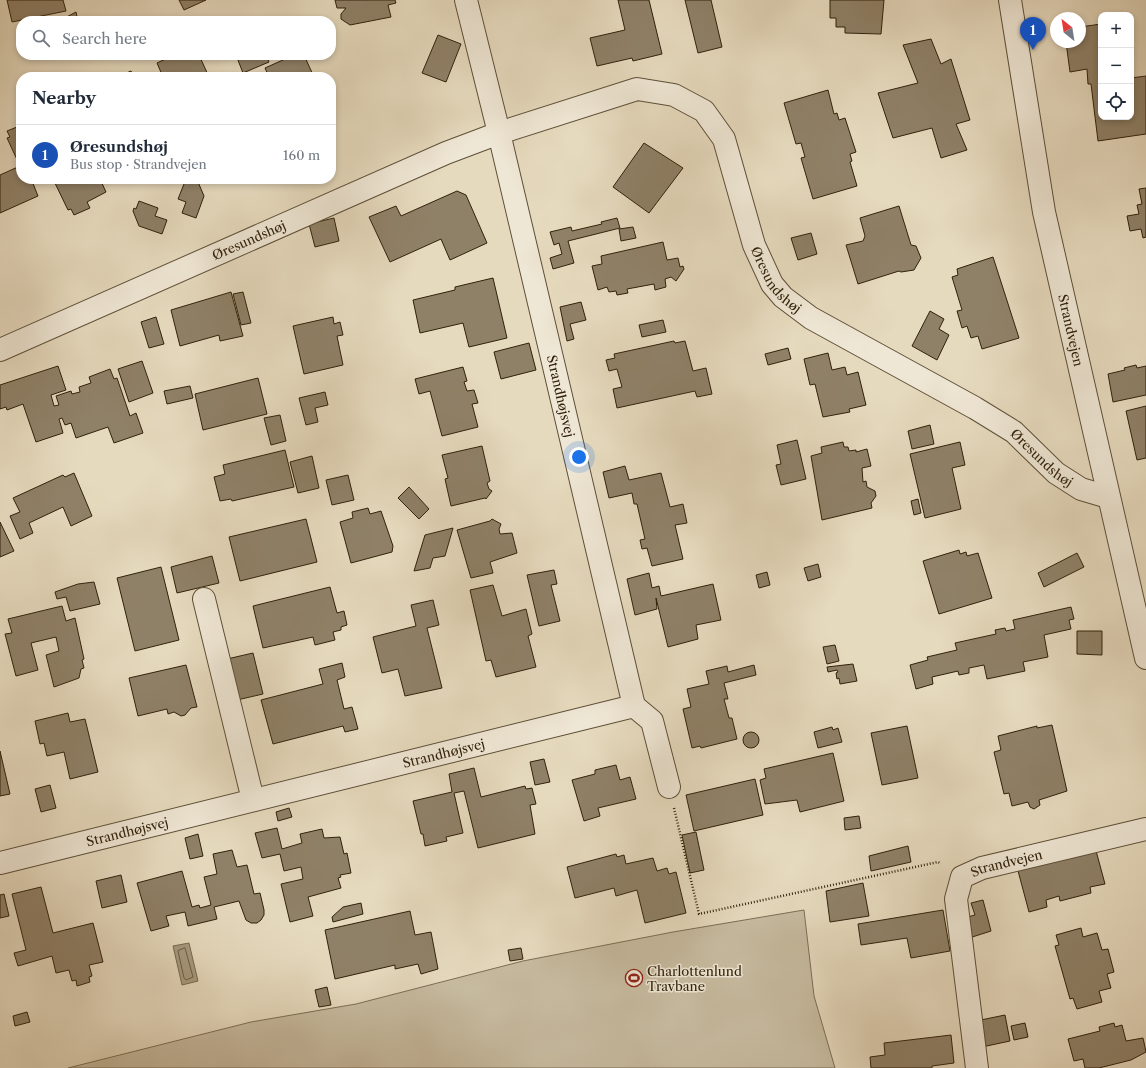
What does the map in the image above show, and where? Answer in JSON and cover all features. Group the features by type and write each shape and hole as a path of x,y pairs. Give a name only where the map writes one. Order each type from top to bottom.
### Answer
{"street":[{"path":"466,0 499,132"},
{"name":"Strandvejen","path":"1010,0 1044,212 1146,658"},
{"name":"Øresundshøj","path":"0,350 446,153 499,132 638,89 674,95 704,112 724,139 754,246 772,284 783,297 811,318 975,408 1014,432 1056,473 1081,489 1108,497"},
{"name":"Strandhøjsvej","path":"0,863 634,706 499,132"},
{"path":"204,599 254,800"},
{"path":"634,706 652,721 669,786"},
{"name":"Strandvejen","path":"977,1068 956,899 962,877 982,868 1146,829"}],"path":[{"path":"669,786 698,914 938,862 962,877"}],"shaded area":[{"name":"Charlottenlund Travbane","path":"804,910 814,996 835,1068 68,1068 251,1022 356,1004 523,961 673,932"}],"water":[{"path":"189,943 198,981 182,985 173,946"}],"building":[{"path":"7,0 63,0 66,11 41,16 16,16 16,21 12,22"},
{"path":"179,0 206,0 184,10"},
{"path":"335,0 395,0 396,3 388,5 391,17 350,25 341,19 341,14 346,8 337,8"},
{"path":"618,0 649,0 662,54 633,61 632,58 597,66 590,38 625,30"},
{"path":"685,0 711,0 722,47 698,53"},
{"path":"830,0 884,0 881,34 845,33 845,27 836,27 836,18 830,18"},
{"path":"76,12 77,16 68,16"},
{"path":"1098,24 1098,120 1134,120 1134,78 1146,76 1146,134 1098,141 1091,84 1088,84 1087,69 1070,72 1067,48 1086,48 1086,26"},
{"path":"438,35 461,44 446,82 422,73"},
{"path":"931,39 941,64 951,59 970,120 956,124 967,150 941,158 932,128 893,138 878,93 918,83 903,45"},
{"path":"163,60 201,60 207,72 161,72 157,63"},
{"path":"238,60 268,60 269,62 245,72 243,72"},
{"path":"283,60 306,60 312,72 267,72 265,68"},
{"path":"828,90 834,114 837,113 839,120 845,118 856,152 850,154 852,161 850,162 857,186 813,199 801,158 805,157 801,143 796,144 784,103"},
{"path":"16,127 16,157 7,138 10,137 7,131"},
{"path":"644,143 683,168 649,213 613,187"},
{"path":"16,168 16,184 33,184 38,196 0,213 0,175"},
{"path":"55,184 102,184 106,192 87,202 90,208 74,215 71,209 68,210"},
{"path":"184,184 199,184 204,196 196,218 182,213 186,202 178,199"},
{"path":"1146,188 1146,237 1143,238 1141,229 1130,231 1127,216 1139,214 1137,205 1142,204 1139,189"},
{"path":"457,191 466,195 487,243 450,260 441,239 390,262 369,217 396,206 401,216"},
{"path":"139,201 158,208 155,216 167,220 162,234 139,226 133,211 134,208 136,209"},
{"path":"899,206 911,245 916,246 921,258 914,270 899,271 858,284 846,245 863,241 865,236 860,218"},
{"path":"334,218 339,241 315,247 309,224"},
{"path":"617,218 620,228 568,241 574,263 553,269 550,258 562,254 559,243 554,245 550,232 571,227 572,231 602,224 601,222"},
{"path":"633,227 636,238 621,241 619,229"},
{"path":"811,233 817,254 798,260 791,238"},
{"path":"663,242 667,260 678,258 680,267 683,266 684,269 676,281 671,277 665,279 666,287 655,290 654,284 627,289 628,293 617,295 616,291 609,292 607,287 598,290 592,266 602,264 601,256"},
{"path":"993,257 1019,338 982,349 978,336 971,338 967,326 962,328 957,311 962,310 952,277 958,275 957,269"},
{"path":"493,278 507,338 469,347 463,323 420,333 413,300 455,290 455,287"},
{"path":"231,292 243,336 220,341 219,335 180,346 171,310"},
{"path":"243,292 251,323 241,325 233,294"},
{"path":"581,302 586,320 570,324 574,339 567,341 560,307"},
{"path":"930,311 944,319 939,329 949,335 937,360 912,346"},
{"path":"156,317 164,344 149,348 141,322"},
{"path":"333,317 334,324 340,322 343,335 337,336 343,365 304,374 293,326"},
{"path":"663,320 666,332 642,337 639,325"},
{"path":"674,341 675,343 685,341 693,371 706,368 712,394 697,397 695,391 617,408 613,389 622,387 617,369 609,371 606,360 615,358 614,354"},
{"path":"529,343 536,370 501,379 494,352"},
{"path":"788,348 791,359 768,365 765,354"},
{"path":"828,353 832,370 845,367 847,375 858,372 866,405 849,409 850,412 823,417 815,384 810,385 804,359"},
{"path":"142,361 153,393 129,402 118,369"},
{"path":"1136,365 1137,368 1146,366 1146,395 1113,402 1108,374 1125,370 1124,368"},
{"path":"58,366 66,390 51,395 54,406 59,405 56,396 71,391 72,394 80,392 79,387 91,383 89,377 110,369 114,379 117,378 130,416 136,413 143,433 114,443 108,427 76,438 71,423 65,425 62,418 59,419 63,433 36,442 23,404 7,410 6,407 0,409 0,385"},
{"path":"463,367 467,381 464,382 467,391 474,390 478,403 472,404 478,427 442,436 430,391 419,394 415,379"},
{"path":"258,378 267,414 203,430 195,394"},
{"path":"190,386 193,398 167,404 164,391"},
{"path":"325,392 328,405 315,408 318,422 306,425 299,398"},
{"path":"1146,406 1146,458 1137,460 1126,411"},
{"path":"280,415 286,441 271,445 264,418"},
{"path":"930,425 934,444 912,449 908,431"},
{"path":"797,440 806,479 781,485 776,465 781,464 777,445"},
{"path":"843,442 844,447 848,447 849,451 856,450 856,452 867,449 871,466 862,468 863,482 866,481 867,487 875,491 876,496 871,503 872,508 822,520 811,456 822,453 821,447"},
{"path":"960,442 965,465 952,468 961,509 925,518 910,454"},
{"path":"482,446 490,481 487,483 489,489 492,491 486,499 451,506 445,479 448,478 442,455"},
{"path":"285,450 294,487 232,501 231,499 220,501 214,477 225,474 223,465"},
{"path":"312,456 319,488 298,493 290,462"},
{"path":"625,466 629,480 661,473 670,507 683,504 687,523 675,525 683,559 652,566 647,548 642,549 640,540 645,539 637,504 634,504 632,493 609,498 603,472"},
{"path":"74,473 92,516 71,526 63,507 29,523 33,533 20,539 10,516 20,512 13,498 63,475 65,477"},
{"path":"348,475 354,500 332,505 326,480"},
{"path":"409,487 429,509 419,519 398,498"},
{"path":"918,499 921,513 914,515 911,501"},
{"path":"368,508 370,514 381,511 393,546 392,552 351,563 340,522 353,518 352,512"},
{"path":"306,519 317,562 240,581 229,537"},
{"path":"492,519 501,524 499,529 500,534 512,533 517,553 490,562 493,573 471,578 457,530 490,521"},
{"path":"0,522 14,551 0,557"},
{"path":"453,528 445,556 433,558 430,568 414,571 425,535"},
{"path":"959,550 960,554 966,552 967,556 978,553 992,598 939,614 923,561"},
{"path":"1077,553 1084,567 1044,587 1038,573"},
{"path":"212,556 219,583 177,593 171,567"},
{"path":"818,564 821,577 808,581 804,568"},
{"path":"161,567 179,640 135,651 117,578"},
{"path":"554,570 557,584 551,585 560,621 539,626 527,575"},
{"path":"767,572 770,585 759,588 756,575"},
{"path":"649,573 652,588 659,586 661,596 713,584 721,620 696,625 698,639 668,647 656,598 657,609 635,615 627,579"},
{"path":"94,582 100,604 70,611 66,597 57,599 55,592 78,584"},
{"path":"493,585 502,616 526,609 532,634 528,636 536,667 496,677 491,660 486,661 470,590"},
{"path":"330,587 337,613 344,611 347,625 341,627 341,630 333,632 335,640 315,645 313,637 263,648 253,606"},
{"path":"433,600 439,625 427,628 442,688 405,696 398,669 382,673 373,637 416,626 411,605"},
{"path":"62,606 66,621 75,618 84,659 82,660 84,668 81,669 79,678 54,687 46,655 59,651 56,637 31,643 38,670 16,676 5,634 12,633 8,619"},
{"path":"1071,607 1074,619 1069,620 1071,629 1044,635 1048,657 1023,662 1025,671 987,679 984,665 969,668 969,673 959,675 958,671 932,677 933,684 916,689 910,665 928,660 927,657 957,650 955,643 996,634 995,630 1005,628 1006,631 1015,629 1013,620"},
{"path":"1077,631 1102,631 1102,655 1077,654"},
{"path":"835,645 839,661 827,664 823,647"},
{"path":"253,653 263,694 237,700 227,659"},
{"path":"342,663 345,677 337,680 344,709 352,707 358,729 345,732 343,726 273,744 261,700 323,684 319,669"},
{"path":"853,664 857,681 840,684 839,678 837,679 837,670 828,672 827,667"},
{"path":"186,665 197,707 191,708 185,715 181,716 174,712 168,714 167,709 138,716 129,678"},
{"path":"754,665 756,675 724,683 728,699 724,699 729,718 732,718 737,739 701,748 700,746 692,748 683,709 691,707 687,689 709,684 706,671 727,666 728,672"},
{"path":"68,713 70,722 85,719 98,772 70,779 64,752 47,756 44,743 40,744 35,721"},
{"path":"1052,725 1067,791 1039,800 1040,805 1034,809 1030,807 1028,802 1012,806 1009,793 1004,794 994,752 1001,750 998,736 1037,726 1037,728"},
{"path":"907,726 918,778 882,785 871,733"},
{"path":"832,727 833,730 838,728 842,742 818,748 814,732"},
{"path":"751,732 758,737 759,740 754,747 751,748 744,743 743,740 748,733"},
{"path":"0,751 10,794 0,796"},
{"path":"833,753 844,801 800,812 797,800 765,804 760,780 766,778 764,769"},
{"path":"544,759 550,782 535,785 530,762"},
{"path":"616,765 620,780 630,777 636,799 598,808 600,816 584,821 572,780 595,774 595,770"},
{"path":"474,768 481,797 525,786 526,789 532,788 536,804 530,805 535,834 478,848 464,791 454,793 463,833 446,837 447,841 425,846 413,801 452,792 449,774"},
{"path":"755,779 763,815 694,831 686,795"},
{"path":"50,785 56,808 41,812 35,789"},
{"path":"289,808 292,817 278,821 276,812"},
{"path":"859,816 861,828 845,830 844,818"},
{"path":"277,828 282,849 302,843 300,834 322,829 324,838 340,837 344,854 347,853 351,873 340,875 341,877 338,878 341,888 308,897 313,916 290,922 281,884 303,879 301,867 284,871 280,854 262,858 255,833"},
{"path":"696,832 704,870 690,873 682,835"},
{"path":"198,834 203,856 190,859 185,838"},
{"path":"908,846 911,862 871,871 869,856"},
{"path":"1095,847 1105,884 1090,887 1091,893 1060,901 1059,896 1046,900 1047,907 1029,912 1017,867"},
{"path":"232,850 237,867 247,865 254,894 260,893 264,910 264,915 261,920 257,923 251,923 246,920 239,901 214,907 217,919 188,926 185,912 166,916 169,926 151,931 137,883 182,871 192,907 199,905 200,908 211,905 204,877 217,874 213,854"},
{"path":"616,854 617,857 624,855 626,864 653,858 657,871 667,868 669,874 676,872 686,913 645,923 637,890 616,896 614,888 575,898 567,867"},
{"path":"121,875 127,902 102,908 96,881"},
{"path":"863,883 869,916 830,922 826,891"},
{"path":"41,887 53,933 93,923 103,962 89,965 92,976 89,977 90,982 77,986 76,980 72,981 69,970 56,973 52,956 18,966 14,953 26,950 12,894"},
{"path":"4,894 9,916 0,918 0,895"},
{"path":"983,900 991,931 966,939 964,918 975,915 971,903"},
{"path":"361,903 363,914 333,922 332,917 343,907"},
{"path":"943,910 950,951 911,958 907,938 861,945 858,924"},
{"path":"410,911 415,935 431,932 438,969 421,974 418,964 395,969 395,965 335,979 325,930"},
{"path":"1081,928 1083,937 1097,933 1102,950 1108,949 1114,972 1107,974 1111,988 1099,991 1102,1002 1077,1009 1073,998 1070,999 1055,946 1059,945 1056,935"},
{"path":"521,948 523,959 510,961 508,950"},
{"path":"327,987 331,1005 319,1007 315,990"},
{"path":"27,1012 30,1022 15,1026 13,1016"},
{"path":"1005,1015 1010,1041 982,1047 976,1021"},
{"path":"1025,1023 1028,1037 1014,1040 1011,1026"},
{"path":"1114,1023 1115,1027 1122,1025 1126,1041 1143,1038 1146,1052 1131,1060 1099,1068 1085,1068 1083,1059 1074,1061 1068,1039 1100,1031 1099,1027"},
{"path":"951,1035 954,1063 932,1066 932,1068 871,1068 870,1057 885,1055 884,1043"}],"place":[{"name":"Øresundshøj","path":"1033,50"},
{"name":"Charlottenlund Travbane","path":"634,978"}]}
